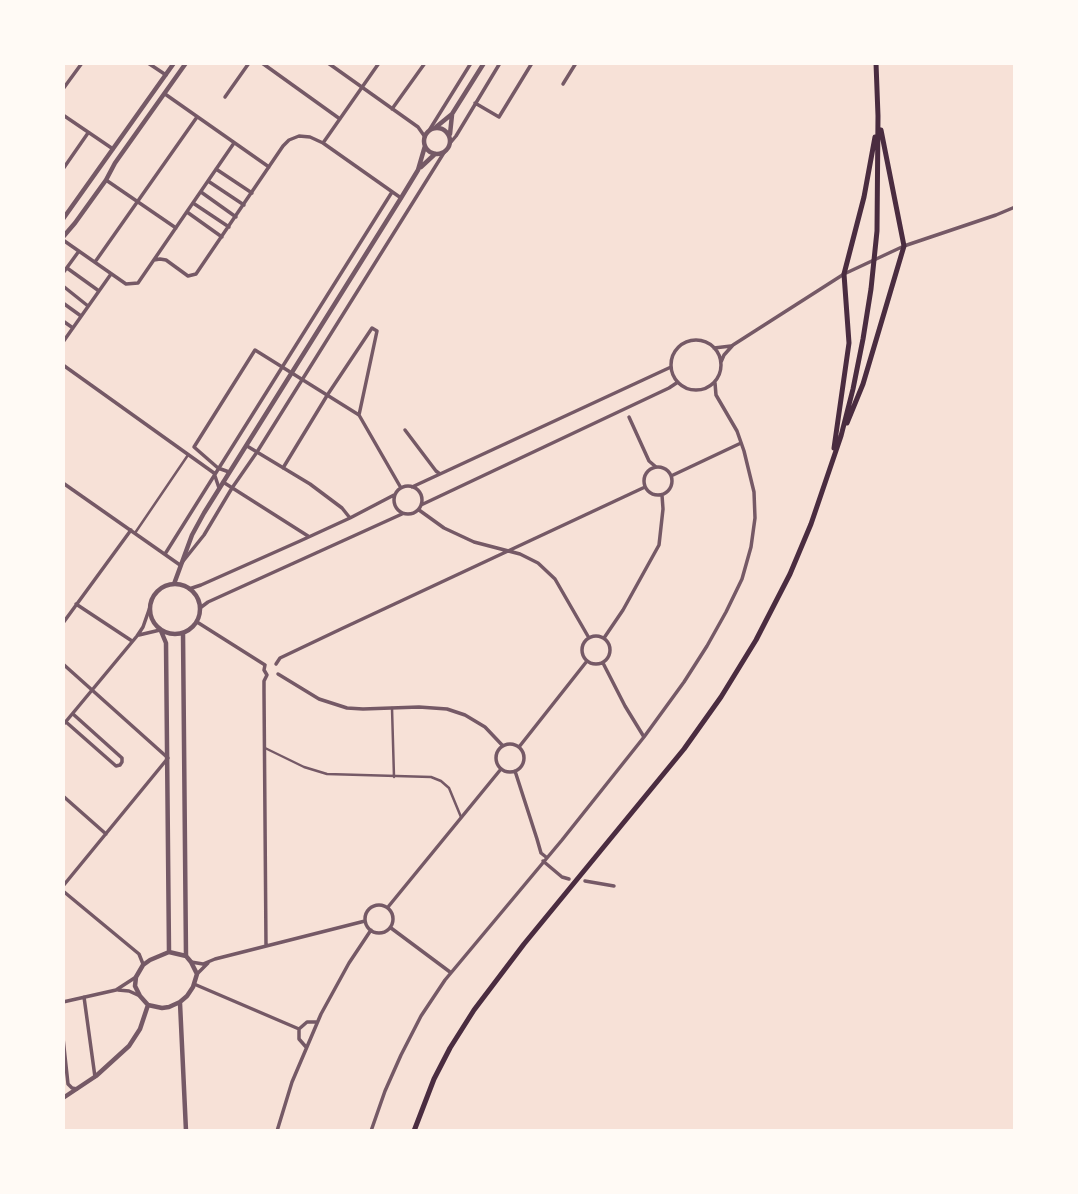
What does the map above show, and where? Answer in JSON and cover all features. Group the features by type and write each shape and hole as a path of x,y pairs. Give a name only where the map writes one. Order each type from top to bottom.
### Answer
{"main road":[{"path":"414,1131 434,1079 474,1010 524,944 684,749 755,640 790,573 811,524 841,436 853,389 871,289 877,231 876,63"},
{"path":"841,436 863,384 904,246 878,116"},
{"path":"831,465 849,343 844,274 864,197 878,116"}],"street":[{"path":"63,89 82,63"},
{"path":"148,63 166,75"},
{"path":"63,219 65,211 174,63"},
{"path":"186,63 63,238 126,284 138,283 234,143"},
{"path":"225,97 249,63"},
{"path":"262,63 340,119"},
{"path":"174,584 192,535 219,488 418,170 425,137 418,127 328,63"},
{"path":"323,143 379,63"},
{"path":"392,109 425,63"},
{"path":"425,137 471,63"},
{"path":"432,129 452,114 484,63"},
{"path":"450,139 456,136 500,63"},
{"path":"475,103 499,117 531,63"},
{"path":"563,84 576,63"},
{"path":"164,94 269,167"},
{"path":"180,565 204,536 445,151 450,139 452,114"},
{"path":"63,116 113,149"},
{"path":"95,262 197,117"},
{"path":"418,127 443,129 450,139"},
{"path":"63,169 88,133"},
{"path":"154,260 166,260 188,276 196,274 283,146 299,136 310,137 323,143 401,198"},
{"path":"425,146 430,152 445,151"},
{"path":"418,170 436,153"},
{"path":"216,169 252,193"},
{"path":"106,180 176,228"},
{"path":"208,180 244,205"},
{"path":"201,192 236,217"},
{"path":"164,554 392,192"},
{"path":"193,203 229,228"},
{"path":"721,362 733,345 844,274 904,246 1015,207"},
{"path":"187,212 222,237"},
{"path":"63,273 79,251"},
{"path":"67,268 99,292"},
{"path":"63,342 111,274"},
{"path":"63,286 88,306"},
{"path":"63,303 81,316"},
{"path":"63,321 72,328"},
{"path":"283,468 372,328 377,331 359,415"},
{"path":"371,1131 401,1055 421,1016 450,972 644,737 707,646 742,579 755,518 754,492 748,461 737,431 716,395 715,383 721,370 719,354 714,348 700,341 686,343 675,353 671,367 673,375 688,389 704,389 716,395"},
{"path":"714,348 733,345"},
{"path":"229,472 218,468 194,447 255,350 359,415 401,488"},
{"path":"63,366 214,473 219,488"},
{"path":"412,487 671,367"},
{"path":"200,608 402,514 414,513 420,507 678,382"},
{"path":"704,389 715,383"},
{"path":"631,407 629,417 649,461 649,470 644,478 645,487 652,494 662,495 672,486 671,476 665,469 656,467 649,461"},
{"path":"615,414 629,417"},
{"path":"405,430 440,474"},
{"path":"671,476 741,443"},
{"path":"247,446 320,492 342,508 350,518"},
{"path":"63,623 189,454"},
{"path":"649,470 656,467"},
{"path":"223,482 309,536"},
{"path":"63,483 180,565"},
{"path":"189,589 350,518 406,486 412,487 420,494 420,507 444,528 474,542 520,554 538,564 555,579 589,638"},
{"path":"276,664 280,658 645,487"},
{"path":"394,495 394,506 402,514"},
{"path":"604,638 623,610 659,545 662,495"},
{"path":"73,714 122,758 120,765 116,766 64,724 137,636 155,594 167,585 174,584 189,589 198,600 200,608 197,622 183,633 175,635 161,630 137,636"},
{"path":"76,604 132,641"},
{"path":"149,607 153,621 161,630 166,643 169,952"},
{"path":"197,622 265,666"},
{"path":"183,633 186,956"},
{"path":"589,638 604,638 608,642 610,654 603,663 598,665 586,661 582,646 589,638"},
{"path":"519,747 586,661"},
{"path":"265,666 271,662 276,664 279,668 278,674"},
{"path":"603,663 644,737"},
{"path":"63,664 168,758"},
{"path":"265,666 267,675"},
{"path":"267,675 278,674"},
{"path":"278,674 303,691 332,705 363,709 447,709 465,715 485,727 503,746"},
{"path":"266,946 264,681 267,675"},
{"path":"392,708 394,777"},
{"path":"514,744 519,747 524,757 520,768 505,772 496,760 496,754 503,746 514,744"},
{"path":"264,748 303,767 327,774 431,777 449,788 461,817"},
{"path":"143,965 139,954 63,888 168,758"},
{"path":"388,907 501,769"},
{"path":"515,771 541,853 562,877 569,879"},
{"path":"63,796 106,834"},
{"path":"585,881 614,886"},
{"path":"372,906 388,907 393,917 390,928 381,932 371,930 365,921 365,915 372,906"},
{"path":"191,962 202,964 365,921"},
{"path":"390,928 450,972"},
{"path":"277,1131 292,1082 317,1022 371,930"},
{"path":"63,1002 116,990 136,976 143,965 169,952 186,956 197,974"},
{"path":"116,990 129,991 148,1005 166,1007 187,996 197,974 209,961"},
{"path":"136,976 135,986 139,996"},
{"path":"194,984 299,1029"},
{"path":"84,997 95,1077"},
{"path":"180,1002 186,1131"},
{"path":"63,1098 95,1077 129,1046 140,1029 148,1005"},
{"path":"306,1047 299,1040 299,1029 307,1022 317,1022"},
{"path":"63,1038 68,1084 77,1090"}]}
